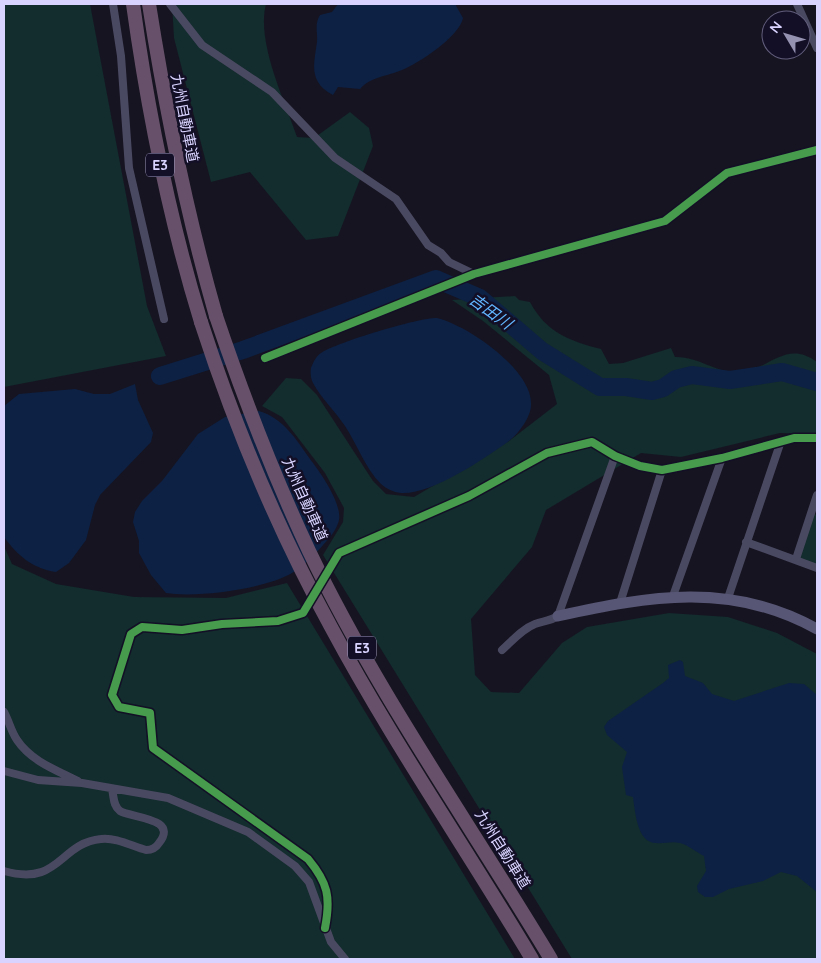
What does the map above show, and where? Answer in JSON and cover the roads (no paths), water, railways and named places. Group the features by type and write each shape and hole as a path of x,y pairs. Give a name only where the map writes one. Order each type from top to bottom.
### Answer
{"highway":[{"name":"E3","path":"132,4 157,154 186,274 221,383 269,501 331,627 390,730 532,959"},
{"name":"九州自動車道","path":"149,4 173,149 185,203 216,316 259,436 314,560 404,720 551,959"}],"street":[{"path":"113,4 124,82 129,168 164,319"},
{"path":"170,4 202,45 272,92 335,158 396,199 428,245 441,253 448,262 474,274"},
{"path":"797,4 817,48"},
{"path":"265,358 474,274 664,221 727,173 817,150"},
{"path":"326,928 328,914 325,882 308,859 154,748 150,713 119,706 112,695 131,634 142,627 182,630 222,624 278,621 303,614 339,553 468,496 546,453 592,442 615,456 640,466 662,470 780,444 794,438 817,438"},
{"path":"728,598 780,444"},
{"path":"558,616 615,456"},
{"path":"674,596 722,458"},
{"path":"620,603 662,470"},
{"path":"796,559 817,495"},
{"path":"746,542 817,568"},
{"path":"502,650 526,629 536,624 550,622 558,616 620,603 674,596 728,598 766,608 817,629"},
{"path":"4,712 11,729 24,748 42,763 82,783"},
{"path":"4,771 38,780 82,783 168,798 229,823 272,847 295,866 309,882 331,942 344,959"},
{"path":"4,871 19,875 40,874 51,869 80,846 100,838 108,838 146,850 152,850 158,846 163,838 164,831 161,826 154,821 121,811 115,806 112,789"}],"water":[{"path":"338,4 455,4 463,18 460,25 446,41 418,62 402,70 374,79 360,89 338,87 333,95 325,90 316,78 314,65 318,19 320,15 332,12"},
{"path":"437,318 450,322 480,339 509,363 521,376 528,390 531,408 527,419 517,434 486,457 442,482 413,492 398,493 383,486 370,471 345,426 313,383 311,368 319,354 330,348 396,326"},
{"path":"135,384 138,400 153,433 151,442 100,495 95,505 86,540 69,563 56,572 40,568 20,555 4,537 4,406 19,394 75,389 94,394 110,394"},
{"path":"259,411 268,414 288,430 319,472 337,505 339,520 337,527 309,560 292,573 280,579 230,591 195,594 166,593 151,575 139,553 139,541 133,522 135,512 142,501 162,481 198,434 225,417"},
{"path":"680,660 683,662 685,676 703,683 712,694 734,701 789,683 804,684 817,695 817,892 797,876 781,872 763,881 729,889 713,897 705,897 698,892 697,886 706,871 704,856 680,843 650,842 641,832 636,818 633,797 626,795 622,767 627,752 607,735 604,727 608,721 669,678 668,665"}],"waterway":[{"name":"吉田川","path":"160,376 243,350 436,279 480,298 542,351 600,387 626,387 652,391 663,388 676,379 692,375 730,380 782,372 817,382"}]}
